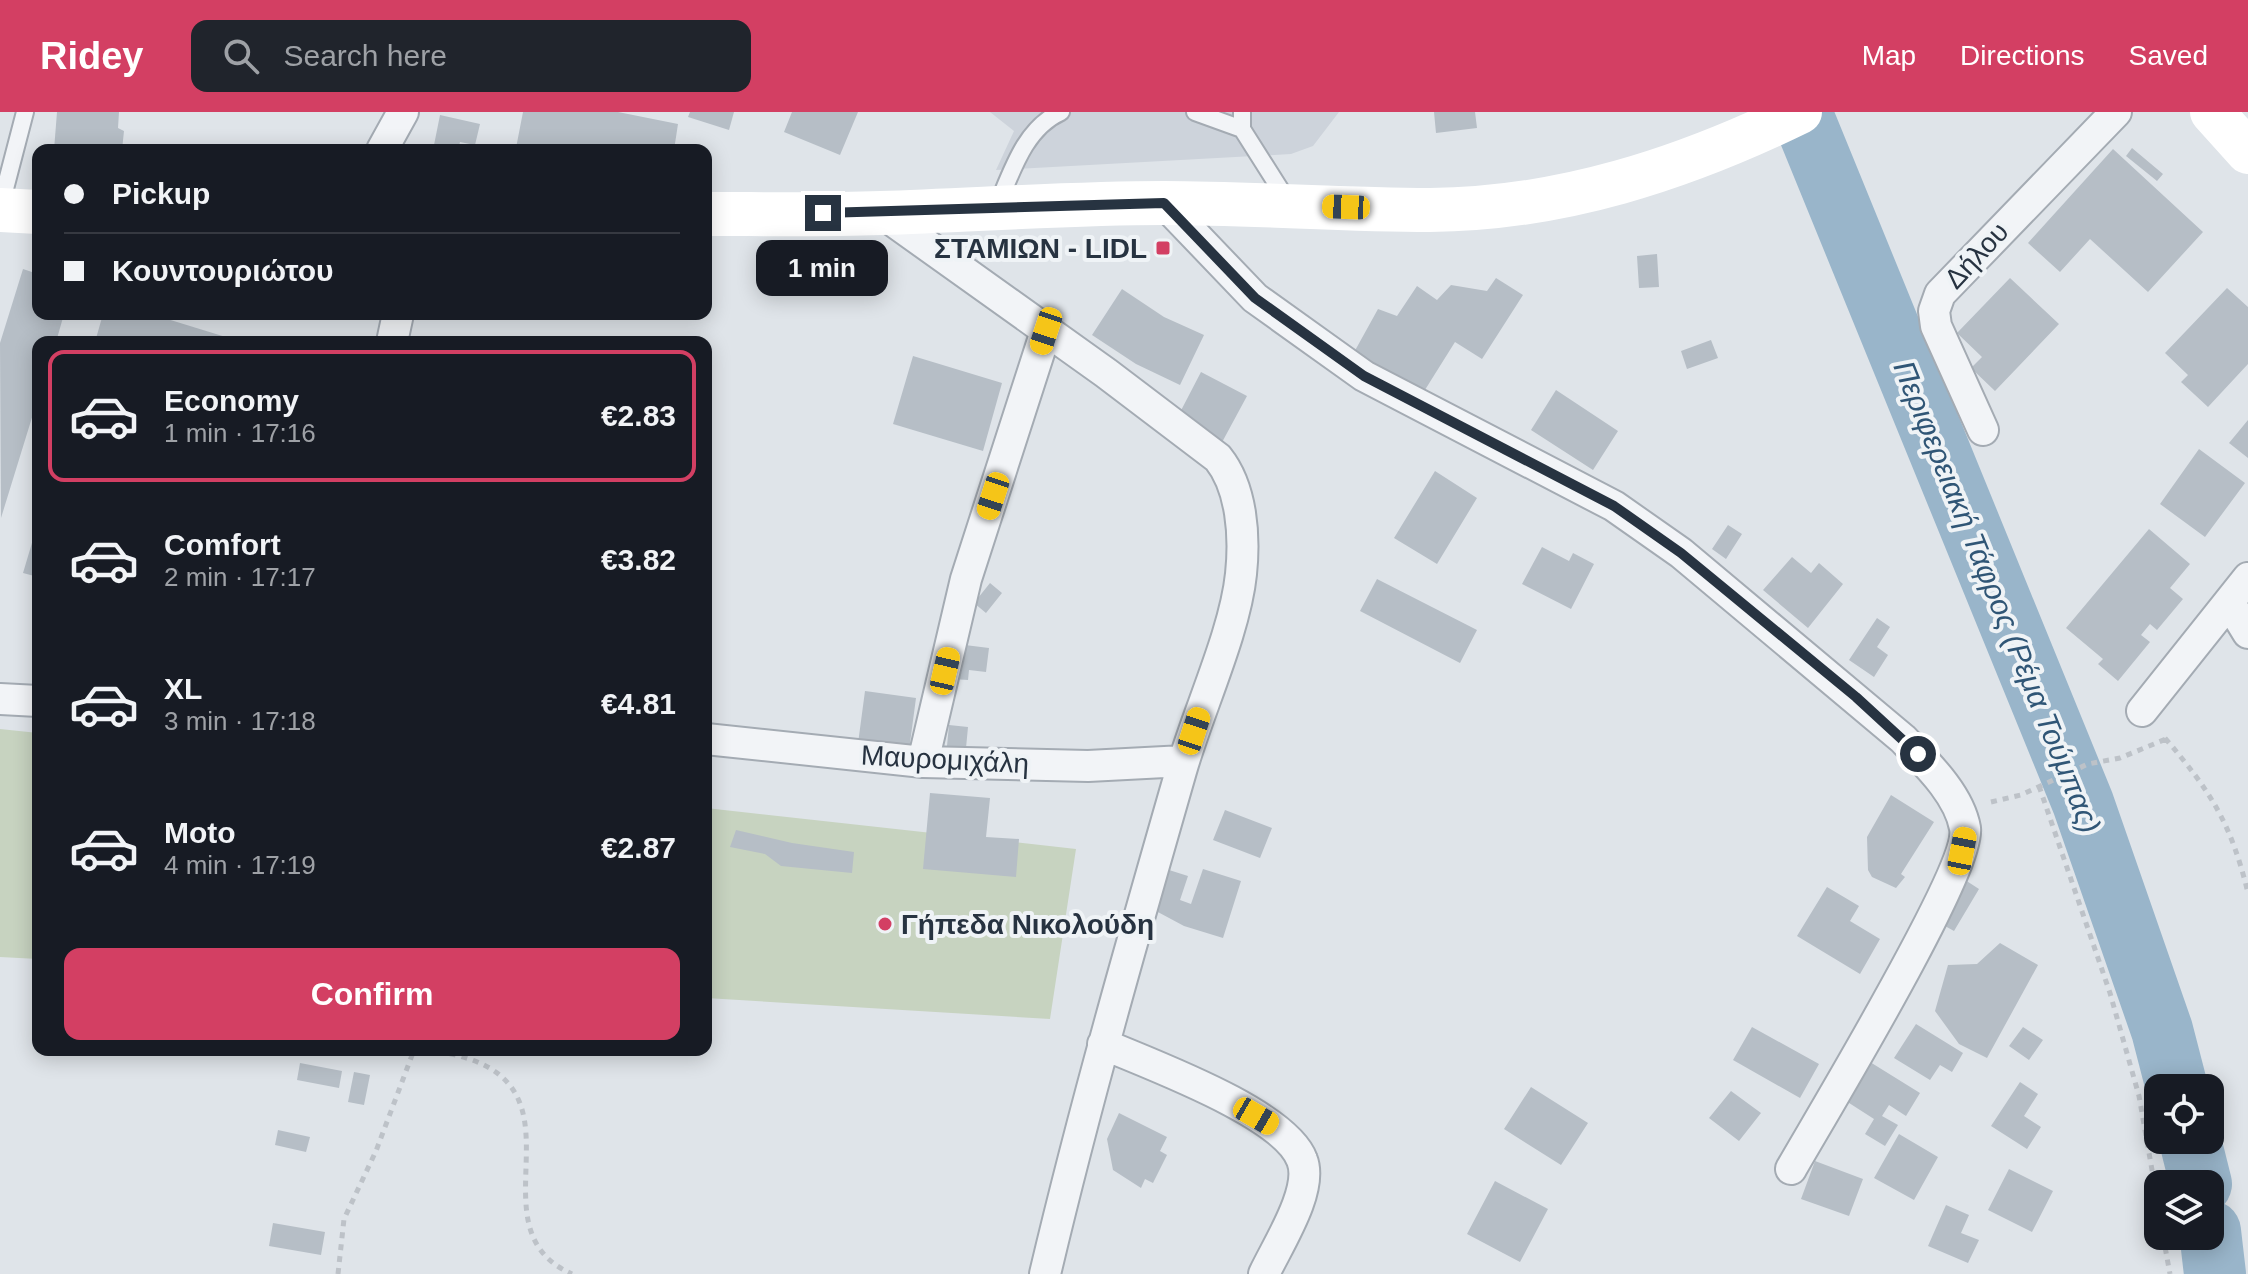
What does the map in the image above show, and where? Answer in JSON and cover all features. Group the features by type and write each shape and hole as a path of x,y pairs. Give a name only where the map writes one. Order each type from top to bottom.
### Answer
{"main road":[{"path":"712,214 882,213 1164,203 1432,210 1517,203 1595,190 1724,149 1800,112"},
{"path":"2212,112 2248,152"},
{"path":"0,210 32,212"}],"street":[{"path":"385,144 403,112"},
{"name":"Δήλου","path":"1983,430 1936,326 1934,311 1940,294 2116,112"},
{"path":"1164,203 1255,298 1364,376 1614,506 1681,553 1903,739 1932,770 1958,809 1966,830 1964,841 1938,908 1791,1169"},
{"path":"882,213 1218,458 1233,486 1241,532 1241,576 1103,1044 1045,1274"},
{"path":"923,762 966,579 1046,331"},
{"path":"2142,711 2248,578"},
{"path":"2229,602 2248,633"},
{"path":"0,699 32,701"},
{"name":"Μαυρομιχάλη","path":"712,740 923,762 1088,766 1184,761"},
{"path":"1103,1044 1200,1086 1270,1125 1288,1139 1303,1161 1303,1183 1299,1202 1264,1274"}],"lane":[{"path":"0,210 25,112"},
{"path":"996,207 1022,148 1038,128 1061,112"},
{"path":"1195,112 1242,120 1290,205"}],"path":[{"path":"2142,711 2207,789 2231,832 2248,893"},
{"path":"1958,809 2021,795 2088,764 2120,758 2166,739"},
{"path":"2039,786 2127,1052 2139,1096 2152,1170"},
{"path":"338,1274 344,1219 376,1151 412,1056"},
{"path":"462,1056 495,1070 510,1084 524,1107 527,1137 523,1206 546,1257 572,1274"},
{"path":"2166,1250 2170,1274"}],"shaded area":[{"path":"990,112 1339,112 1313,146 1291,154 996,170 1014,131"}],"green space":[{"path":"0,729 32,732 32,959 0,957"},
{"name":"Γήπεδα Νικολούδη","path":"712,809 1076,849 1050,1019 712,998"}],"building":[{"path":"57,112 119,112 118,128 124,131 123,144 54,144"},
{"path":"523,112 618,112 678,124 675,144 517,144"},
{"path":"690,112 734,112 729,130 688,117"},
{"path":"792,112 858,112 840,155 784,132"},
{"path":"1434,112 1475,112 1477,128 1436,133"},
{"path":"440,115 480,124 475,144 434,144"},
{"path":"2132,148 2163,174 2157,181 2126,156"},
{"path":"2113,149 2203,232 2148,292 2090,239 2060,272 2028,243"},
{"path":"1657,254 1659,287 1639,288 1637,256"},
{"path":"23,269 32,272 32,320 62,320 58,336 32,336 32,417 1,518 0,343"},
{"path":"1496,278 1523,295 1482,359 1455,342 1418,401 1352,356 1378,309 1397,316 1417,286 1437,300 1451,285 1487,291"},
{"path":"2010,278 2059,324 1995,391 1971,368 1982,357 1957,333"},
{"path":"2227,288 2248,307 2248,364 2208,407 2181,382 2188,375 2165,353"},
{"path":"1122,289 1164,317 1204,335 1180,385 1136,364 1092,335"},
{"path":"101,320 170,320 222,336 97,336"},
{"path":"1711,340 1718,358 1687,369 1681,351"},
{"path":"913,356 1002,383 983,451 893,424"},
{"path":"1201,372 1247,396 1220,446 1175,422"},
{"path":"1556,390 1618,431 1593,470 1531,430"},
{"path":"2248,420 2248,458 2229,443"},
{"path":"2199,449 2245,483 2205,537 2160,504"},
{"path":"1435,471 1477,498 1437,564 1394,538"},
{"path":"1728,525 1742,534 1726,559 1712,549"},
{"path":"2149,529 2190,564 2170,588 2183,599 2157,630 2150,624 2141,635 2150,642 2118,681 2098,664 2103,659 2066,628"},
{"path":"32,543 32,575 23,573"},
{"path":"1542,547 1569,561 1573,553 1594,564 1571,609 1522,584"},
{"path":"1792,557 1811,573 1819,563 1843,584 1808,628 1763,590"},
{"path":"1377,579 1477,630 1460,663 1360,611"},
{"path":"990,583 1002,593 986,613 974,603"},
{"path":"1877,618 1890,627 1877,647 1888,655 1874,677 1849,660"},
{"path":"957,644 989,648 986,672 969,670 968,680 953,679"},
{"path":"865,691 916,698 908,758 857,751"},
{"path":"949,725 968,727 966,748 947,746"},
{"path":"930,793 990,798 986,837 1019,839 1016,877 923,869"},
{"path":"1891,795 1934,822 1901,874 1905,877 1896,888 1872,877 1868,870 1867,837"},
{"path":"1225,810 1272,828 1260,858 1213,840"},
{"path":"736,830 792,843 854,852 852,873 781,866 765,854 730,847"},
{"path":"1203,869 1241,881 1223,938 1184,926 1156,911 1169,870 1188,876 1180,900 1191,904"},
{"path":"1962,878 1979,889 1954,931 1936,921"},
{"path":"1827,887 1859,906 1850,921 1880,939 1860,974 1797,936"},
{"path":"2000,943 2038,965 1987,1058 1959,1044 1935,1011 1948,965 1977,964"},
{"path":"1916,1024 1963,1053 1952,1072 1940,1065 1930,1080 1894,1058"},
{"path":"1752,1027 1819,1064 1800,1098 1733,1060"},
{"path":"2023,1027 2043,1040 2029,1060 2009,1046"},
{"path":"1870,1062 1920,1093 1906,1116 1889,1105 1882,1116 1898,1125 1885,1146 1865,1134 1874,1119 1846,1101"},
{"path":"300,1063 342,1071 339,1088 297,1080"},
{"path":"354,1072 370,1075 364,1105 348,1102"},
{"path":"2020,1082 2038,1094 2024,1116 2041,1127 2027,1149 1991,1126"},
{"path":"1531,1087 1588,1123 1561,1165 1504,1129"},
{"path":"1731,1091 1761,1113 1739,1141 1709,1118"},
{"path":"1119,1113 1167,1137 1160,1151 1167,1155 1153,1183 1145,1179 1141,1188 1113,1170 1107,1139"},
{"path":"278,1130 310,1137 306,1152 275,1145"},
{"path":"1899,1134 1938,1157 1914,1200 1874,1178"},
{"path":"1815,1161 1863,1179 1849,1216 1801,1199"},
{"path":"2009,1169 2053,1191 2032,1232 1988,1210"},
{"path":"1495,1181 1548,1209 1520,1262 1467,1234"},
{"path":"1946,1205 1969,1215 1961,1233 1979,1240 1968,1263 1928,1246"},
{"path":"273,1223 325,1232 321,1255 269,1246"}],"waterway":[{"name":"Περιφερειακή Τάφρος (Ρέμα Τούμπας)","path":"1801,112 2083,803 2162,1030 2173,1074"},
{"name":"Περιφερειακή Τάφρος (Ρέμα Τούμπας)","path":"2194,1154 2198,1170"},
{"name":"Περιφερειακή Τάφρος (Ρέμα Τούμπας)","path":"2212,1250 2215,1274"}],"place":[{"name":"ΣΤΑΜΙΩΝ - LIDL","path":"1163,248"},
{"name":"Γήπεδα Νικολούδη","path":"885,924"}],"route":[{"path":"823,213 1164,203 1255,298 1364,376 1614,506 1681,553 1856,697 1918,754"}]}
